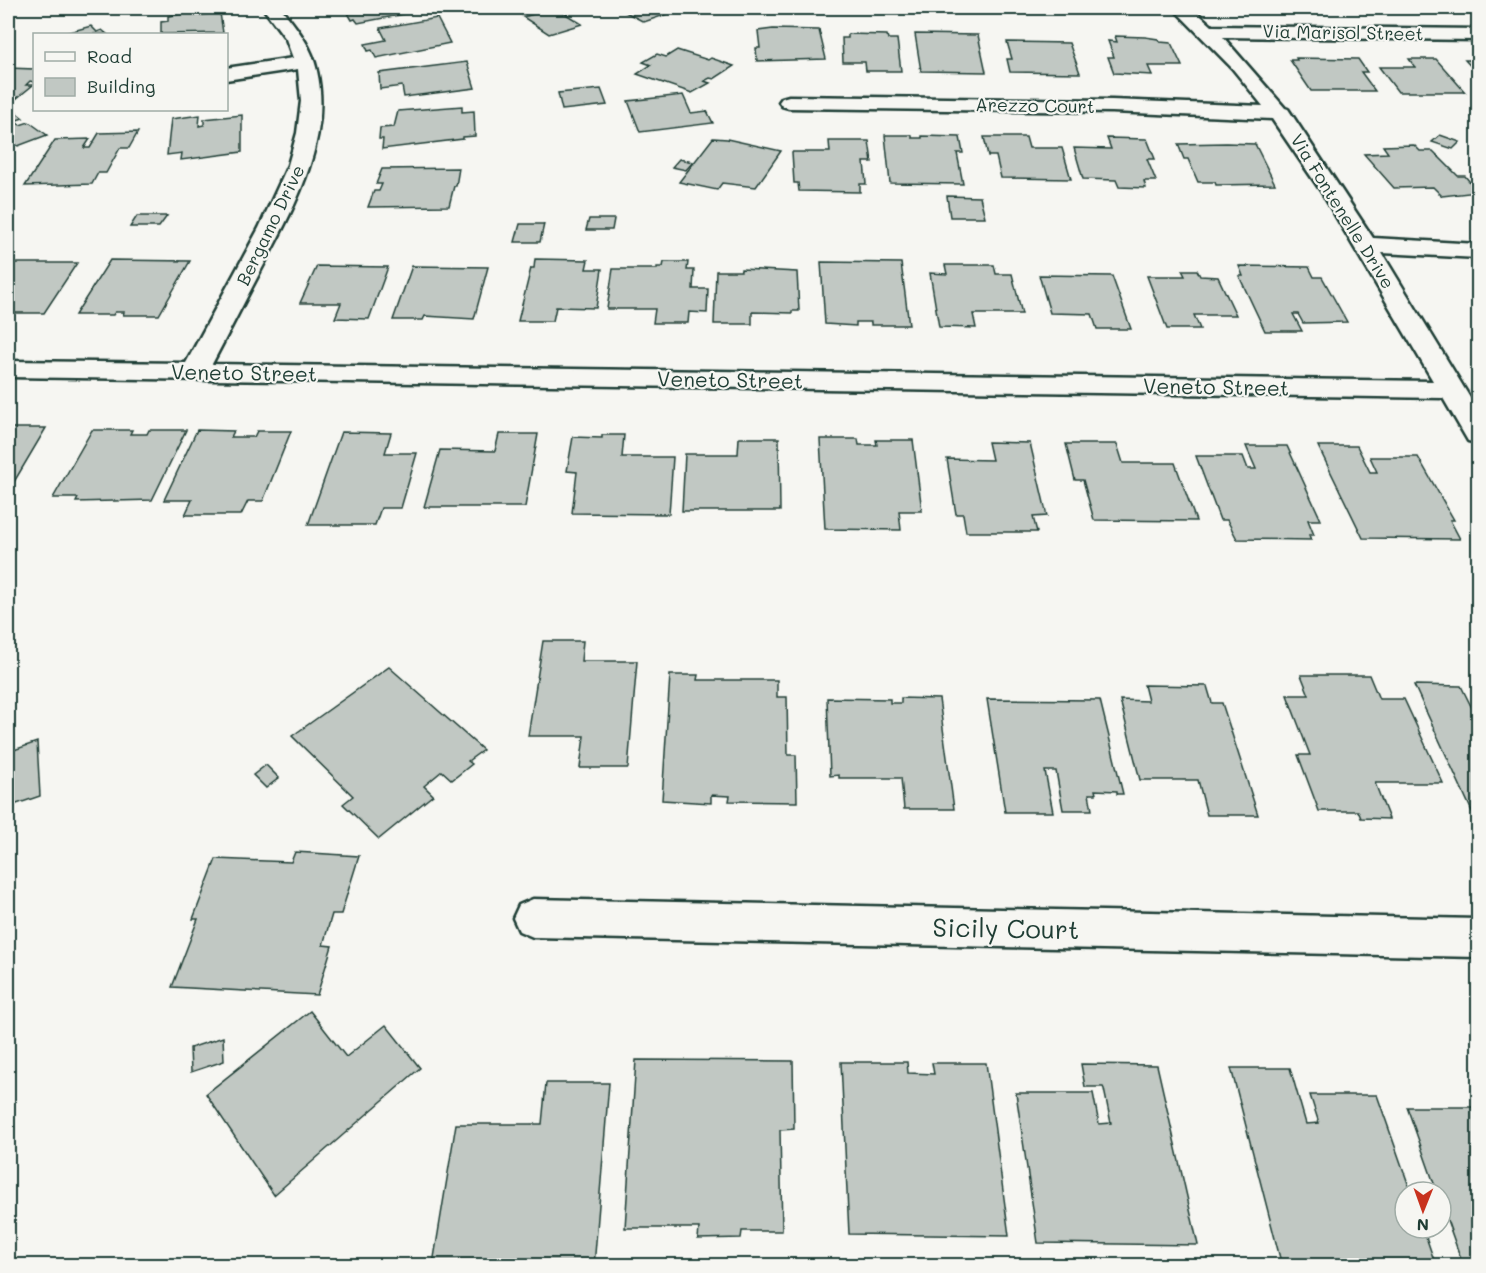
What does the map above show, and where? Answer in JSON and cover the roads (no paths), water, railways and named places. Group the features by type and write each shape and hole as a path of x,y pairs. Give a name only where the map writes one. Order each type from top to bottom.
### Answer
{"street":[{"name":"Bergamo Drive","path":"195,372 288,195 302,159 310,124 310,91 304,62 296,41 272,8"},
{"name":"Via Fontenelle Drive","path":"1182,8 1208,31 1246,71 1281,113 1319,168 1479,434"},
{"name":"Via Marisol Street","path":"1208,31 1479,34"},
{"path":"228,74 304,62"},
{"name":"Arezzo Court","path":"789,102 1112,106 1281,113"},
{"path":"1365,245 1479,251"},
{"name":"Veneto Street","path":"8,369 1452,390"},
{"name":"Sicily Court","path":"533,918 1479,938"}]}
